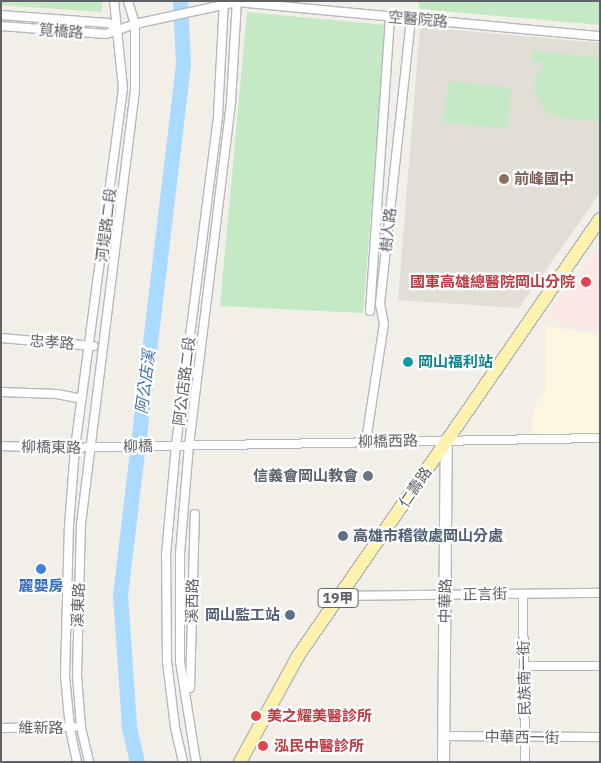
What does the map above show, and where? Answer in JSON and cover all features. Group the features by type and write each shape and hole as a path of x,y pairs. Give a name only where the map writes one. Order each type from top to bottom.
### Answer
{"main road":[{"name":"仁壽路","path":"240,762 298,656 600,219"},
{"name":"中華路","path":"443,762 446,440"}],"street":[{"name":"河堤路二段","path":"75,448 91,345 123,88 119,28 114,1"},
{"name":"河堤路二段","path":"89,448 104,347 135,90 135,24 128,1"},
{"name":"空醫院路","path":"225,3 237,2 600,36"},
{"name":"阿公店路二段","path":"196,762 183,688 179,617 189,445 219,218 237,2"},
{"name":"筧橋路","path":"1,26 106,34 119,28 225,3"},
{"name":"阿公店路二段","path":"183,762 173,717 165,608 166,554 176,445 218,115 225,3"},
{"name":"筧橋路","path":"1,15 108,23 119,28"},
{"path":"370,311 390,16"},
{"name":"樹人路","path":"366,441 384,324 380,304 410,18"},
{"path":"380,157 396,158"},
{"path":"206,216 219,218"},
{"path":"194,302 209,304"},
{"name":"忠孝路","path":"1,338 104,347"},
{"path":"1,392 57,394 82,399"},
{"name":"柳橋西路","path":"176,445 600,438"},
{"name":"柳橋","path":"101,447 176,445"},
{"name":"柳橋東路","path":"1,446 101,447"},
{"name":"溪東路","path":"75,448 65,623 64,676 70,728 77,762"},
{"name":"溪東路","path":"89,448 81,524 77,624 81,727 89,762"},
{"name":"溪西路","path":"190,688 195,514"},
{"name":"正言街","path":"340,596 600,593"},
{"name":"民族南一街","path":"523,594 525,762"},
{"path":"524,666 600,666"},
{"name":"維新路","path":"1,728 81,727"},
{"name":"中華西一街","path":"444,736 600,738"}],"shaded area":[{"name":"前峰國中","path":"420,27 600,43 600,193 519,308 398,300"},
{"name":"國軍高雄總醫院岡山分院","path":"600,244 600,330 546,320"},
{"path":"545,326 600,335 600,438 531,439 534,407 545,391"}],"green space":[{"path":"1,1 102,1 102,12 1,5"},
{"path":"419,1 600,1 600,25 419,9"},
{"path":"247,12 386,25 363,313 220,306"},
{"path":"533,51 600,57 600,121 556,117 543,108 536,95 534,80 546,63 532,61"},
{"path":"448,81 511,87 508,128 444,123"}],"waterway":[{"name":"阿公店溪","path":"137,762 129,726 120,595 183,64 180,1"}],"place":[{"name":"前峰國中","path":"504,179"},
{"name":"國軍高雄總醫院岡山分院","path":"586,282"},
{"name":"岡山福利站","path":"408,362"},
{"name":"信義會岡山教會","path":"368,476"},
{"name":"高雄市稽徵處岡山分處","path":"343,536"},
{"name":"麗嬰房","path":"41,569"},
{"name":"岡山監工站","path":"290,615"},
{"name":"美之耀美醫診所","path":"256,716"},
{"name":"泓民中醫診所","path":"263,746"}]}
